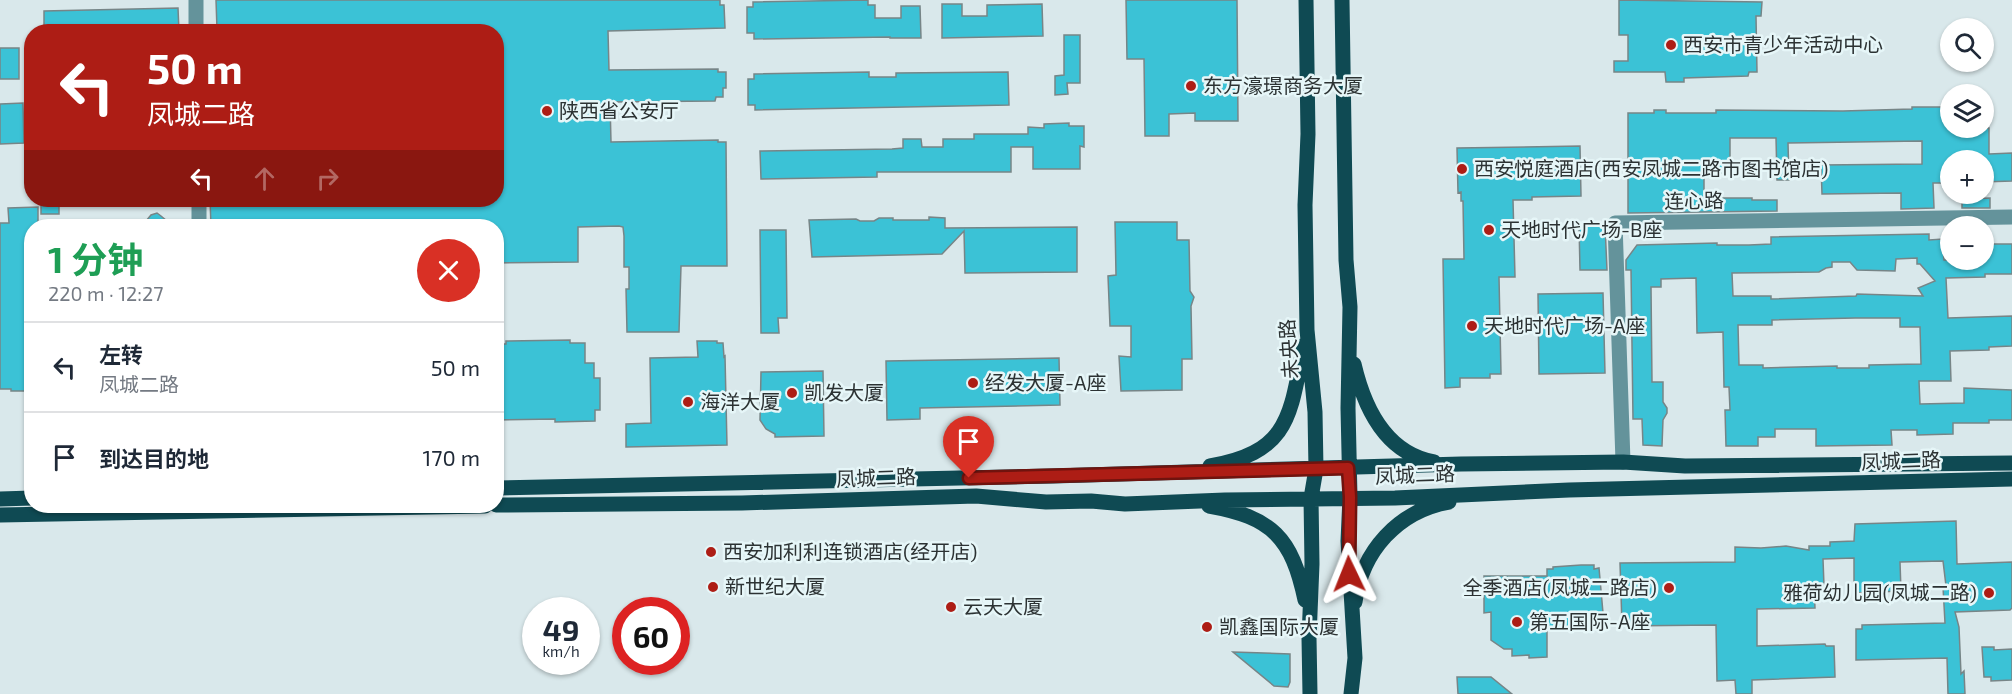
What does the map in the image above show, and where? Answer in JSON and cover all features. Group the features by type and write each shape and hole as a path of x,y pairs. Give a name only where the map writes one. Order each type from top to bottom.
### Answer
{"main road":[{"name":"未央路","path":"1306,0 1307,330 1315,412 1316,469 1311,498 1310,694"},
{"path":"1342,0 1346,248 1350,307 1348,541 1349,590 1353,614 1355,658 1351,694"},
{"path":"1168,473 1216,465 1252,454 1281,430 1290,412 1307,330"},
{"path":"1350,346 1365,400 1378,425 1401,448 1413,455 1424,460 1461,464"},
{"name":"凤城二路","path":"504,488 1461,464 1623,462 1685,466 2012,463"},
{"name":"凤城二路","path":"504,505 742,503 976,496 1046,502 1173,503 2012,479"},
{"path":"1353,614 1359,582 1367,563 1394,526 1420,510 1444,502 1493,494"},
{"path":"0,499 24,498"},
{"path":"1173,503 1211,506 1238,513 1254,519 1276,534 1294,557 1299,571 1309,638"},
{"path":"0,515 58,513"}],"street":[{"path":"196,0 196,24"},
{"name":"连心路","path":"1623,462 1615,223 2012,217"}],"building":[{"path":"216,0 720,0 720,5 724,5 725,28 608,31 609,70 718,69 718,72 726,72 726,88 723,88 723,97 716,97 715,101 610,102 611,142 718,140 718,142 726,142 727,266 681,266 679,332 627,332 626,289 629,289 629,267 624,267 623,227 578,227 578,262 504,263 504,219 211,219 210,207 504,207 504,24 217,24"},
{"path":"868,0 868,5 875,5 875,18 901,18 901,6 920,6 921,38 754,39 754,33 747,33 747,7 753,7 753,2"},
{"name":"东方濠璟商务大厦","path":"1126,0 1237,0 1238,121 1195,121 1195,113 1169,114 1169,136 1145,136 1144,59 1127,59"},
{"path":"1619,0 1762,2 1761,16 1756,16 1757,72 1749,72 1748,76 1684,78 1684,82 1666,82 1665,72 1614,72 1614,61 1628,61 1628,35 1619,35"},
{"path":"942,4 962,4 962,16 987,16 987,5 1042,4 1043,36 942,38"},
{"path":"178,8 179,24 44,24 44,11"},
{"path":"1064,35 1080,35 1080,83 1067,83 1068,94 1055,95 1055,76 1064,75"},
{"path":"0,48 19,48 19,79 0,79"},
{"path":"869,72 869,77 896,77 896,73 1008,72 1009,105 755,110 755,105 748,105 748,79 754,79 754,74"},
{"path":"23,103 24,143 0,144 0,104"},
{"path":"1912,107 1940,107 1940,138 1989,138 1989,150 1940,150 1940,183 1933,183 1934,208 1901,209 1901,193 1822,194 1821,165 1922,164 1922,141 1788,143 1789,180 1777,180 1776,138 1730,138 1730,173 1704,173 1704,198 1777,200 1777,211 1628,213 1628,113 1654,113 1654,110 1666,110 1666,113 1716,113 1716,110 1912,109"},
{"path":"1069,123 1069,126 1084,126 1084,147 1080,146 1080,169 1033,169 1033,147 1011,147 1011,172 877,172 877,177 761,179 760,151 892,149 903,148 903,139 921,139 922,147 943,147 943,139 974,139 974,134 1028,134 1028,127 1044,128 1044,124"},
{"path":"1580,146 1581,196 1532,197 1532,200 1513,200 1515,277 1499,277 1501,374 1490,374 1490,378 1460,378 1460,387 1445,388 1443,259 1464,259 1463,201 1461,201 1461,192 1458,193 1457,148"},
{"path":"2012,153 2012,181 1994,182 1994,154"},
{"path":"1962,204 1990,204 1990,208 1962,208"},
{"path":"38,207 38,219 24,219 24,391 0,389 0,223 9,223 8,208"},
{"path":"41,207 59,207 59,214 41,214"},
{"path":"157,213 164,219 148,219"},
{"path":"929,217 945,218 945,228 1077,227 1077,272 965,273 964,231 942,254 812,257 809,220 874,221 879,218 893,218 893,220 929,220"},
{"path":"1115,222 1177,222 1177,240 1189,240 1190,291 1194,297 1191,306 1192,359 1182,359 1182,390 1121,391 1119,356 1131,357 1131,326 1110,326 1108,276 1116,275"},
{"path":"1579,225 1605,225 1607,270 1580,270"},
{"path":"760,230 786,230 787,318 778,318 779,333 761,333"},
{"path":"1929,234 1929,240 1940,239 1940,270 1994,270 1994,244 2012,244 2012,274 1946,278 1948,318 2012,316 2012,346 1989,347 1989,350 1950,351 1951,381 1919,381 1920,404 1964,403 1964,388 2012,390 2012,420 1989,420 1989,423 1953,423 1953,434 1917,435 1917,430 1891,430 1892,445 1816,446 1816,429 1775,429 1775,437 1758,437 1758,446 1726,446 1725,410 1730,410 1729,387 1724,387 1723,332 1697,333 1696,278 1661,279 1661,287 1651,287 1652,382 1663,382 1663,402 1667,413 1663,420 1662,446 1643,445 1642,419 1633,419 1631,270 1626,270 1626,260 1637,245 1771,244 1771,237","holes":["1917,258 1917,264 1920,264 1935,281 1918,288 1923,296 1857,294 1856,296 1771,299 1771,296 1733,296 1732,273 1819,272 1832,267 1832,262 1850,262 1857,270 1895,271 1896,259","1900,318 1900,327 1920,327 1921,364 1869,365 1869,368 1837,368 1837,366 1763,368 1763,365 1739,365 1738,325 1772,325 1772,320"]},
{"path":"1603,293 1605,373 1539,374 1538,294"},
{"path":"570,340 570,343 585,343 585,363 594,363 594,378 600,378 600,410 595,410 595,421 504,420 504,344 506,341"},
{"name":"海洋大厦","path":"697,341 723,343 727,445 626,447 626,424 651,423 650,358 698,357"},
{"name":"经发大厦-A座","path":"1059,358 1060,405 920,408 920,419 887,420 886,361"},
{"name":"凯发大厦","path":"823,371 824,436 775,437 775,434 766,429 760,420 761,372"},
{"path":"1956,521 1957,564 2012,562 2012,608 2010,610 1955,612 1959,627 1961,674 1964,671 1965,694 1948,694 1947,658 1856,660 1856,629 1862,629 1862,625 1945,623 1943,587 1946,586 1943,561 1900,562 1901,591 1854,593 1854,558 1823,559 1824,586 1814,586 1815,608 1757,609 1757,646 1825,644 1834,646 1835,677 1752,680 1752,694 1736,694 1735,680 1717,681 1716,625 1622,626 1620,563 1735,562 1735,547 1786,546 1809,550 1809,546 1830,546 1830,542 1854,541 1855,524"},
{"path":"1594,565 1594,569 1599,568 1604,624 1547,627 1547,657 1512,656 1512,649 1504,649 1491,640 1491,612 1484,613 1484,576 1547,576 1547,569 1553,569 1553,567"},
{"path":"1982,647 1994,647 1994,650 2012,649 2012,680 1991,681 1991,677 1984,677"},
{"path":"1233,652 1290,654 1288,687 1274,686"},
{"path":"1457,677 1491,677 1512,694 1458,694"}],"place":[{"name":"西安市青少年活动中心","path":"1671,45"},
{"name":"东方濠璟商务大厦","path":"1191,86"},
{"name":"陕西省公安厅","path":"547,111"},
{"name":"西安悦庭酒店(西安凤城二路市图书馆店)","path":"1462,169"},
{"name":"天地时代广场-B座","path":"1489,230"},
{"name":"天地时代广场-A座","path":"1472,326"},
{"name":"经发大厦-A座","path":"973,383"},
{"name":"凯发大厦","path":"792,393"},
{"name":"海洋大厦","path":"688,402"},
{"name":"西安加利利连锁酒店(经开店)","path":"711,552"},
{"name":"新世纪大厦","path":"713,587"},
{"name":"全季酒店(凤城二路店)","path":"1669,588"},
{"name":"雅荷幼儿园(凤城二路)","path":"1989,593"},
{"name":"云天大厦","path":"951,607"},
{"name":"第五国际-A座","path":"1517,622"},
{"name":"凯鑫国际大厦","path":"1207,627"}],"route":[{"path":"969,478 1348,468 1349,574"}]}
